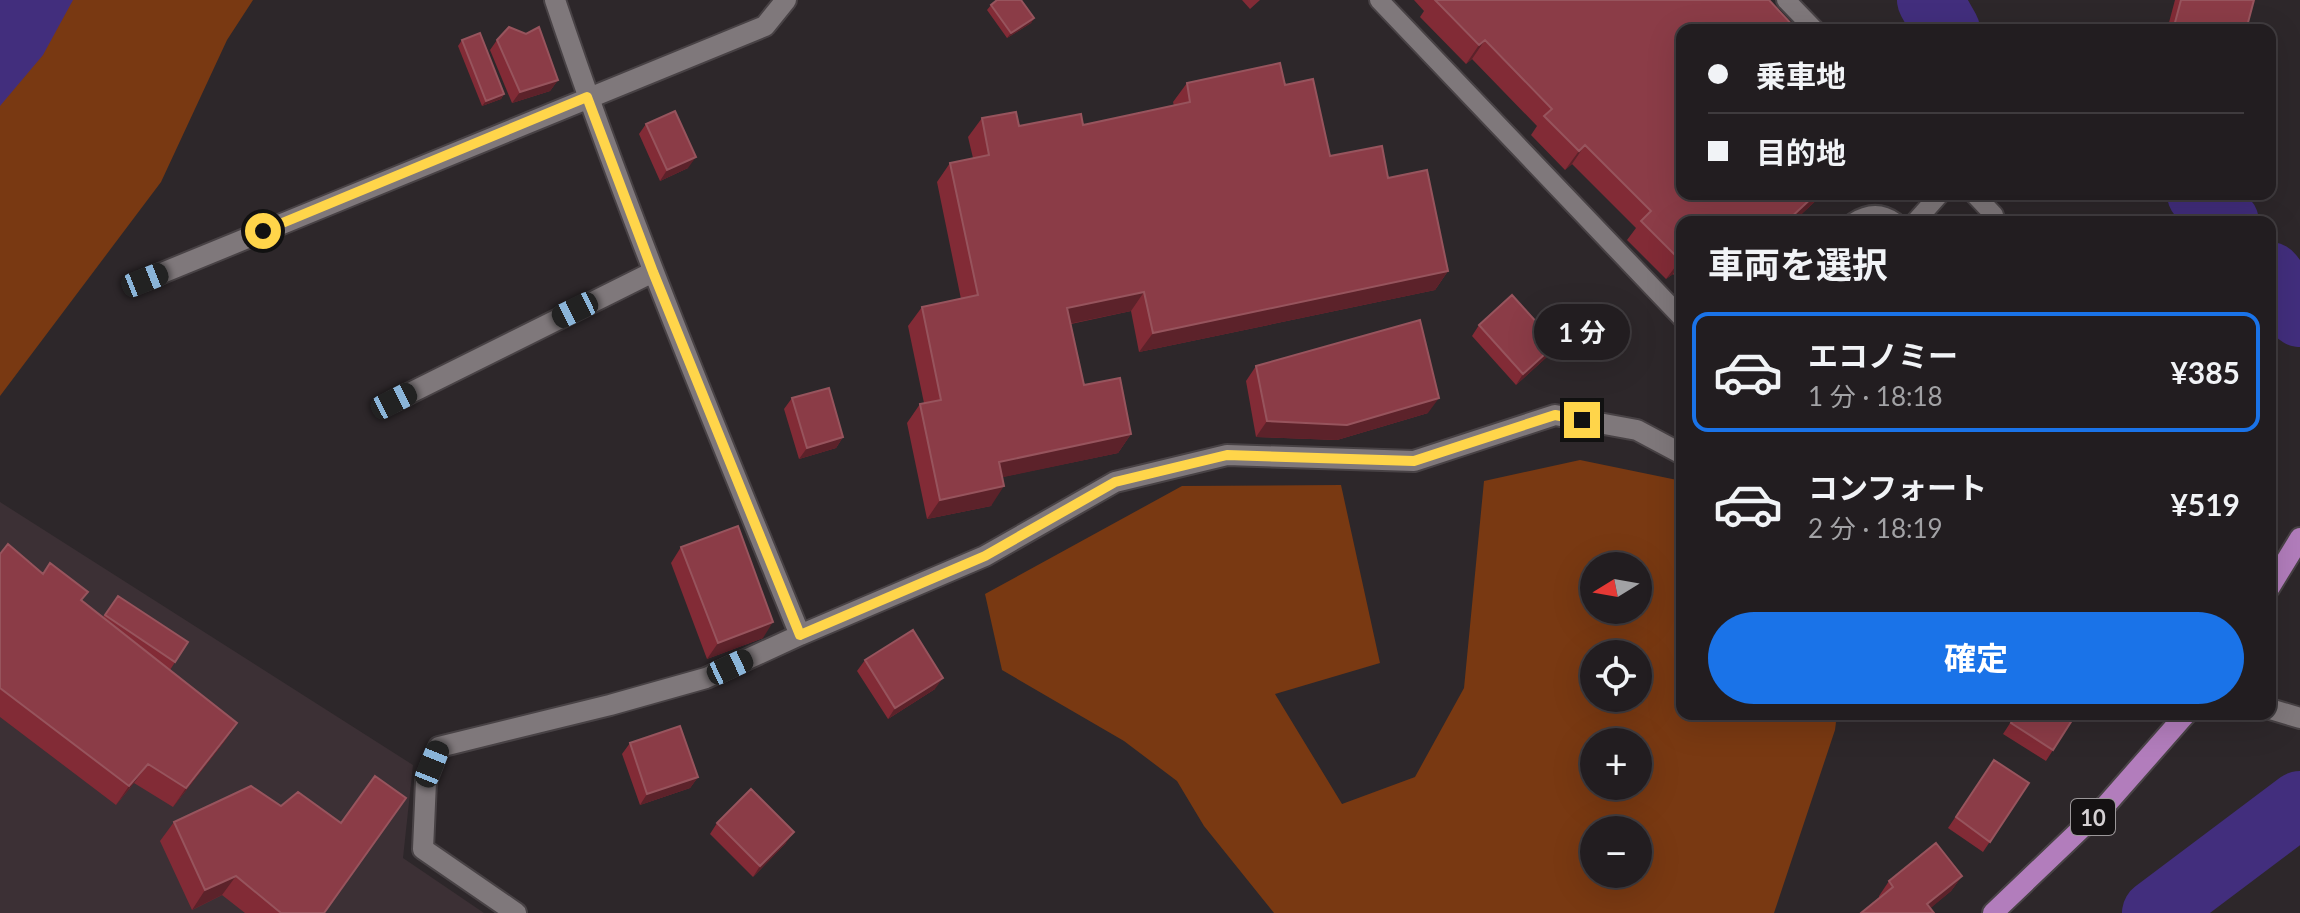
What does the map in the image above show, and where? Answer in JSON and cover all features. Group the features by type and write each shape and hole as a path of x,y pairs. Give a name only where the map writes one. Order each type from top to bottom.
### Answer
{"main road":[{"path":"2276,577 2300,538"},
{"name":"10","path":"1993,913 2106,805 2181,720"}],"street":[{"path":"555,0 587,97 653,272 800,635"},
{"path":"145,280 765,26 786,0"},
{"path":"394,401 653,272"},
{"path":"516,913 423,849 426,781 439,747 706,678 985,556 1115,482 1227,455 1414,461 1555,415 1637,430 1676,451"},
{"path":"2276,711 2300,718"}],"lane":[{"path":"1379,0 1676,312"},
{"path":"1786,0 1809,24"},
{"path":"1920,216 1935,200"},
{"path":"1980,200 1994,216"},
{"path":"1864,216 1887,216"}],"shaded area":[{"path":"0,0 73,0 43,55 0,106"},
{"path":"58,0 253,0 227,40 161,182 0,396 0,84"},
{"path":"1580,460 1676,480 1676,720 1836,720 1774,913 1274,913 1204,826 1177,781 1124,741 1002,670 985,594 1182,486 1341,485 1380,663 1275,694 1342,804 1415,777 1464,688 1484,481"},
{"path":"0,502 413,765 403,858 484,913 0,913"}],"building":[{"path":"997,0 1021,0 1034,18 1011,33 991,5"},
{"path":"1435,0 1769,0 1791,24 1676,24 1676,200 1810,200 1792,216 1676,216 1676,256 1641,221 1651,211 1585,145 1579,151 1544,116 1552,109 1485,40 1479,45"},
{"path":"2181,0 2254,0 2248,24 2175,24"},
{"path":"509,27 526,34 539,27 558,80 520,92 497,40"},
{"path":"480,33 504,94 486,101 462,40"},
{"path":"1280,63 1285,85 1313,79 1330,156 1382,146 1388,178 1427,170 1448,271 1153,333 1144,292 1067,308 1084,385 1120,378 1131,434 999,462 1004,486 940,500 920,404 941,400 922,307 978,295 950,163 989,155 982,118 1016,112 1019,126 1081,114 1083,125 1190,102 1187,83"},
{"path":"675,111 696,157 667,170 646,124"},
{"path":"1512,295 1556,344 1523,374 1479,325"},
{"path":"1420,320 1439,398 1347,425 1267,421 1256,366"},
{"path":"829,388 843,437 807,448 792,398"},
{"path":"738,526 773,622 718,643 681,547"},
{"path":"8,544 43,574 50,563 88,592 81,600 237,723 186,788 148,764 129,786 0,688 0,554"},
{"path":"118,596 188,642 175,662 105,615"},
{"path":"913,630 943,678 895,708 865,660"},
{"path":"2013,720 2072,720 2053,750 2011,723"},
{"path":"680,726 698,777 647,794 630,743"},
{"path":"1994,760 2029,783 1990,842 1956,817"},
{"path":"375,776 406,798 324,913 281,913 236,876 205,890 174,822 251,786 281,806 298,792 341,823"},
{"path":"751,789 794,832 760,866 717,823"},
{"path":"1936,843 1962,876 1927,904 1934,913 1861,913 1893,887 1889,881"}],"waterway":[{"path":"1930,0 1944,24"},
{"path":"2206,200 2220,216"},
{"path":"2276,283 2300,314"},
{"path":"2155,913 2300,804"}],"route":[{"path":"263,231 587,97 653,272 800,635 985,556 1115,482 1227,455 1414,461 1555,415 1582,420"}]}
